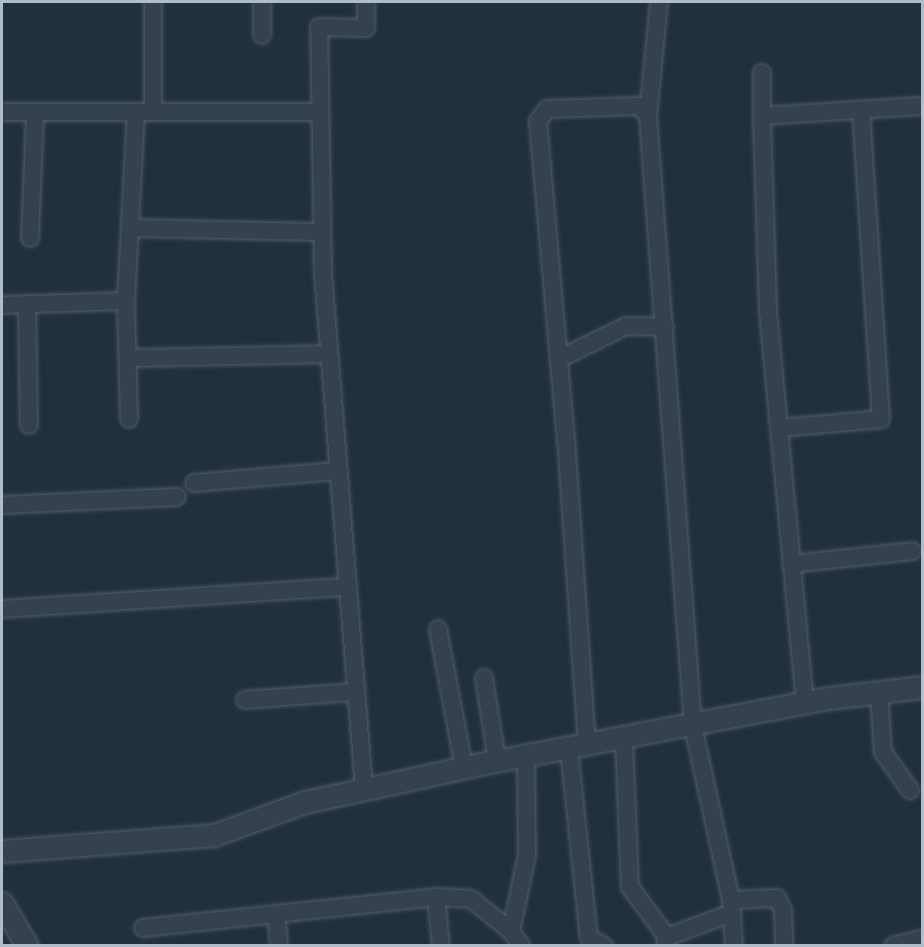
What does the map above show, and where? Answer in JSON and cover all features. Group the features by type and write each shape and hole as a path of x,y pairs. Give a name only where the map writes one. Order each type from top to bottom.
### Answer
{"street":[{"path":"153,2 153,112"},
{"path":"262,2 262,35"},
{"path":"364,789 328,354 322,231 319,27 366,28 366,2"},
{"path":"659,2 648,116 693,726 731,906 734,945"},
{"path":"762,73 768,310 805,703"},
{"path":"604,945 589,938 559,359 538,121 547,109 639,106 648,116"},
{"path":"762,116 922,106"},
{"path":"779,428 881,419 861,110"},
{"path":"2,112 320,112"},
{"path":"129,419 126,301 136,112"},
{"path":"30,238 35,113"},
{"path":"130,228 322,231"},
{"path":"2,305 126,301"},
{"path":"27,304 29,425"},
{"path":"559,359 626,326 665,327"},
{"path":"128,358 328,354"},
{"path":"194,483 336,471"},
{"path":"2,505 177,496"},
{"path":"791,564 912,551"},
{"path":"2,609 346,587"},
{"path":"438,629 464,768"},
{"path":"484,678 497,761"},
{"path":"2,851 214,835 305,802 497,761 624,739 805,703 922,687"},
{"path":"245,700 355,692"},
{"path":"879,692 882,752 910,790"},
{"path":"624,739 630,887 666,941 731,906 777,898 783,910 784,945"},
{"path":"511,931 527,855 526,756"},
{"path":"436,897 441,945"},
{"path":"142,928 436,897 471,899 511,931 521,945"},
{"path":"2,903 27,945"},
{"path":"276,915 279,945"},
{"path":"893,945 922,939"}]}
